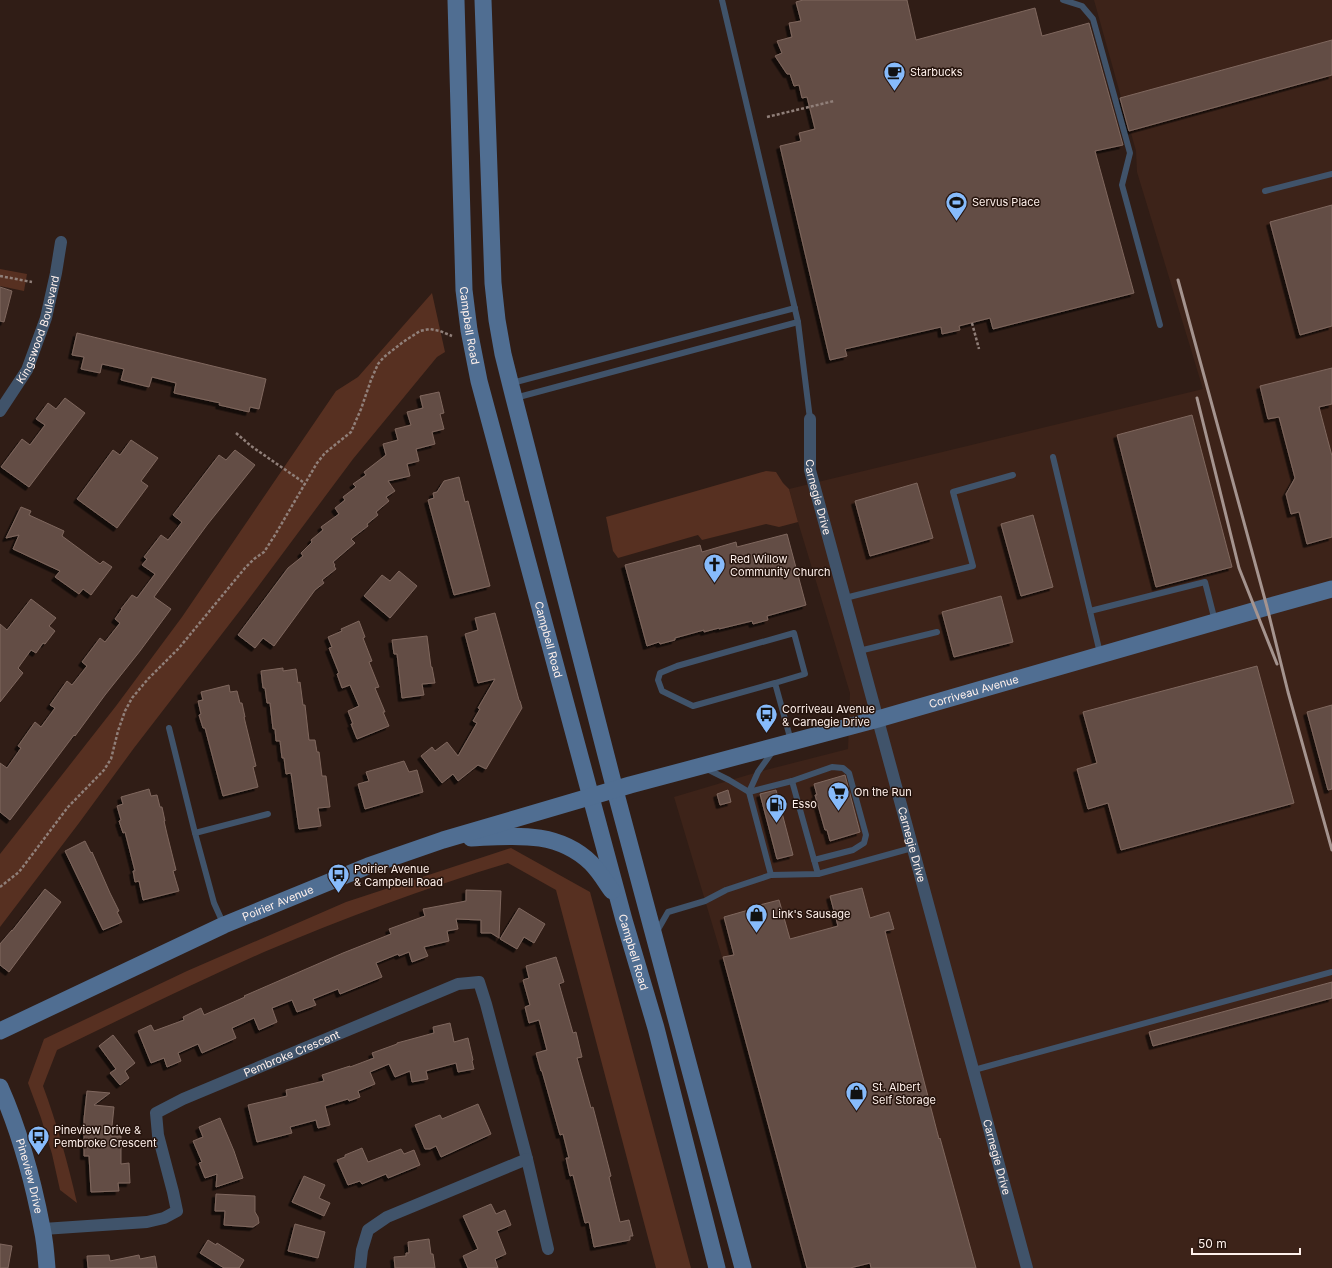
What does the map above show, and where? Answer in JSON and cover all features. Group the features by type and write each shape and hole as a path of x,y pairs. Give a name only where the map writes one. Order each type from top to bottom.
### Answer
{"street":[{"name":"Campbell Road","path":"456,0 464,290 469,330 479,381 590,796 624,920 656,1028 717,1268"},
{"path":"483,0 492,267 497,320 512,391 615,790 743,1268"},
{"name":"Kingswood Boulevard","path":"0,411 27,370 46,318 61,242"},
{"name":"Carnegie Drive","path":"810,419 810,470 1027,1268"},
{"name":"Corriveau Avenue","path":"590,796 878,720 1332,589"},
{"name":"Poirier Avenue","path":"0,1031 224,925 368,866 443,840 590,796"},
{"path":"443,840 520,835 545,838 565,845 578,852 600,874 614,894 624,920"},
{"name":"Pembroke Crescent","path":"43,1229 147,1222 164,1218 176,1211 174,1192 158,1135 156,1113 183,1099 458,984 479,982 527,1159 548,1249"},
{"name":"Pineview Drive","path":"0,1087 6,1100 25,1158 43,1229 47,1268"},
{"path":"360,1268 362,1250 368,1230 387,1216 527,1159"}],"lane":[{"path":"722,0 798,322 810,419"},
{"path":"1063,0 1082,6 1094,19 1130,153 1122,185 1160,325"},
{"path":"1265,191 1332,174"},
{"path":"512,391 795,308"},
{"path":"512,391 798,322"},
{"path":"1053,457 1100,655"},
{"path":"845,598 973,566 952,492 1013,475"},
{"path":"1090,611 1205,582 1215,622"},
{"path":"859,651 937,632"},
{"path":"794,633 805,674 775,682 693,706 662,691 658,680 660,673 677,666 794,633"},
{"path":"771,875 749,792 758,772 784,745 775,682"},
{"path":"169,728 214,903 224,925"},
{"path":"702,767 729,780 749,792 792,781 832,767 843,768 849,773 866,835 864,843 854,850 814,860"},
{"path":"792,781 818,874"},
{"path":"195,833 268,814"},
{"path":"654,936 668,912 705,901 726,890 771,875 818,874 912,848"},
{"path":"974,1070 1332,972"}],"path":[{"path":"767,117 834,101"},
{"path":"0,276 32,282"},
{"path":"972,323 979,349"},
{"path":"0,887 19,872 68,807 104,770 111,758 125,711 132,698 148,679 179,648 245,568 264,552 317,463 325,453 351,432 378,364 403,342 420,331 430,329 452,336"},
{"path":"236,433 251,446 305,485"}],"shaded area":[{"path":"1094,0 1332,0 1332,1268 804,1268 722,957 674,797 758,772 848,749 850,693 789,489 1203,389 1137,172 1136,151"},
{"path":"0,269 27,274 24,291 0,286"},
{"path":"432,293 445,352 437,357 353,459 0,927 0,854 116,706 182,617 336,391 358,377"},
{"path":"766,471 776,472 789,489 798,522 779,527 766,524 702,540 698,535 618,558 613,551 606,517"},
{"path":"511,848 590,892 691,1268 656,1268 556,890 508,863 415,893 294,939 160,1000 57,1050 43,1086 62,1144 77,1203 60,1190 52,1154 28,1083 44,1039 187,971 346,902"}],"building":[{"name":"Servus Place","path":"803,0 907,0 916,40 1035,8 1042,36 1089,23 1123,145 1095,151 1134,293 993,329 990,318 959,326 960,330 942,334 941,327 845,349 847,356 830,360 780,146 801,141 799,133 815,129 807,97 802,98 799,85 794,86 790,74 787,74 775,56 782,53 777,41 792,37 789,23 801,21 796,2"},
{"path":"1332,40 1332,75 1129,131 1120,98"},
{"path":"1332,205 1332,326 1300,335 1270,222"},
{"path":"0,287 12,291 4,322 0,321"},
{"path":"77,333 266,379 259,409 250,407 249,412 219,405 220,403 174,393 176,383 152,377 149,387 121,380 124,369 102,364 100,373 81,369 84,357 72,355"},
{"path":"1332,368 1332,404 1319,407 1332,456 1332,537 1307,544 1299,512 1291,514 1286,494 1295,478 1279,417 1268,419 1260,386"},
{"path":"439,392 444,413 440,414 444,429 432,432 435,444 416,449 419,461 407,464 410,476 388,481 395,491 386,497 389,501 376,512 378,515 367,524 368,526 351,539 355,543 333,562 336,569 322,580 324,583 315,590 274,646 263,638 255,648 238,635 288,568 303,556 301,553 312,542 311,540 323,530 321,527 339,514 335,508 345,500 343,497 356,487 353,484 366,475 364,472 386,455 383,444 398,440 395,429 411,425 407,412 423,408 420,396"},
{"path":"65,398 85,413 29,487 1,467 22,439 30,445 45,425 36,419 48,403 56,409"},
{"path":"1192,415 1232,567 1156,587 1117,435"},
{"path":"131,440 158,458 141,481 148,486 117,528 77,499 113,450 120,455"},
{"path":"235,450 255,465 207,525 154,597 171,609 10,820 0,812 0,763 7,768 21,748 18,746 35,722 41,727 55,708 50,705 67,681 72,685 87,666 82,662 100,638 105,642 120,623 115,619 121,609 132,595 137,598 155,574 142,565 147,559 144,557 161,535 168,540 182,522 173,515 219,455 226,460"},
{"path":"459,477 465,502 468,501 490,586 454,595 428,500 434,498 433,493 437,492 444,481"},
{"path":"917,483 933,538 870,556 855,501"},
{"path":"21,507 31,511 29,515 64,531 62,536 100,564 103,561 112,567 91,595 83,589 79,594 55,577 60,571 13,549 19,535 6,538"},
{"path":"1033,515 1053,587 1021,596 1001,524"},
{"name":"Red Willow Community Church","path":"787,534 806,605 767,616 768,620 753,624 752,621 704,632 704,630 675,638 675,640 660,644 659,642 647,646 625,565 700,545 702,552 736,542 737,547"},
{"path":"399,571 417,586 390,618 364,596 382,575 390,581"},
{"path":"1001,596 1013,642 954,657 942,612"},
{"path":"31,599 56,618 49,626 55,631 45,644 43,643 36,653 31,650 18,668 23,673 0,702 0,624 7,630"},
{"path":"495,613 522,708 486,769 478,765 458,781 453,774 442,783 421,756 432,747 435,751 447,742 458,756 477,723 473,721 480,709 478,708 495,679 478,683 465,634 478,630 475,618"},
{"path":"359,621 365,637 363,638 372,661 369,662 379,687 375,688 389,726 357,739 348,711 359,706 350,685 342,688 337,674 339,673 329,648 332,647 328,637"},
{"path":"427,636 431,667 435,683 422,684 424,695 402,698 397,654 394,654 392,640"},
{"path":"1257,666 1294,803 1121,850 1108,803 1088,809 1077,769 1097,763 1083,712"},
{"path":"283,668 283,671 296,669 298,683 300,682 303,705 305,705 309,740 315,740 317,752 319,752 322,776 326,776 330,807 318,808 321,826 299,829 291,773 286,774 280,741 276,741 275,729 273,729 270,703 267,703 265,688 263,688 261,671"},
{"path":"229,685 230,692 237,691 240,703 242,703 256,766 253,767 258,787 223,796 205,728 203,728 199,715 201,714 198,701 203,700 201,692"},
{"path":"1332,705 1332,789 1328,790 1307,712"},
{"path":"404,761 409,772 417,770 423,792 365,809 358,784 369,781 366,772"},
{"name":"On the Run","path":"845,775 860,832 830,841 827,830 825,830 815,795 817,795 814,784"},
{"path":"149,789 151,796 157,795 160,807 162,807 176,870 173,871 179,891 143,900 139,881 135,882 133,871 135,871 125,832 123,833 119,821 121,820 117,806 123,804 121,797"},
{"path":"728,790 731,802 720,805 717,794"},
{"name":"Esso","path":"776,790 793,855 777,859 760,794"},
{"path":"85,841 91,853 92,852 119,911 117,912 122,922 103,930 65,851"},
{"name":"St. Albert Self Storage","path":"862,888 870,918 889,912 894,929 885,931 939,1139 940,1138 976,1268 871,1268 870,1263 850,1268 807,1268 723,957 734,955 724,917 752,909 752,907 779,900 790,939 838,926 830,896"},
{"path":"45,889 61,902 9,972 0,965 0,944"},
{"path":"466,890 501,891 499,938 491,933 481,933 481,920 456,919 458,929 447,931 449,941 424,947 428,956 412,962 409,952 399,956 398,954 376,963 382,977 340,994 338,989 313,999 316,1005 297,1012 292,1000 272,1008 277,1022 259,1030 254,1018 232,1028 236,1038 202,1053 198,1044 178,1053 181,1061 167,1067 164,1058 151,1063 138,1031 151,1025 154,1031 184,1020 183,1017 201,1008 204,1015 343,953 391,934 389,929 425,916 423,909 466,901"},
{"path":"519,908 545,924 534,943 524,937 517,949 500,939"},
{"path":"556,957 564,982 559,984 573,1033 576,1032 582,1057 577,1058 591,1108 593,1107 611,1176 609,1177 620,1222 629,1220 633,1236 630,1236 630,1240 594,1247 589,1222 585,1223 573,1175 570,1176 566,1158 569,1158 563,1134 560,1135 536,1053 547,1050 539,1020 529,1023 525,1007 530,1005 523,980 529,978 526,966"},
{"path":"1332,982 1332,998 1153,1046 1149,1032"},
{"path":"450,1023 454,1042 468,1038 474,1069 458,1072 456,1063 426,1071 428,1079 412,1082 410,1071 395,1077 389,1064 370,1072 375,1084 358,1091 360,1097 325,1106 330,1125 318,1128 316,1120 290,1127 292,1133 257,1142 248,1105 287,1096 286,1090 324,1081 322,1075 374,1058 372,1053 397,1043 434,1033 433,1027"},
{"path":"113,1035 135,1063 125,1071 129,1078 120,1085 110,1073 116,1069 99,1046"},
{"path":"87,1091 110,1093 94,1105 114,1107 111,1136 121,1136 121,1164 129,1163 130,1183 118,1183 119,1191 91,1192 89,1156 84,1156 84,1119"},
{"path":"478,1104 491,1134 441,1157 436,1146 430,1149 425,1149 415,1125 440,1115 442,1119"},
{"path":"220,1118 234,1151 243,1178 216,1187 217,1174 205,1178 199,1163 202,1162 193,1141 203,1137 199,1127"},
{"path":"362,1148 368,1162 401,1149 404,1154 414,1150 420,1165 388,1178 386,1174 362,1184 360,1181 348,1185 337,1160"},
{"path":"304,1176 325,1185 319,1198 330,1203 324,1216 292,1202"},
{"path":"216,1194 255,1196 255,1212 259,1223 253,1227 224,1225 225,1211 215,1211"},
{"path":"491,1204 496,1214 505,1210 511,1225 497,1231 506,1254 495,1259 498,1268 468,1268 463,1256 478,1249 463,1216"},
{"path":"295,1224 325,1232 318,1258 288,1251"},
{"path":"429,1239 435,1268 395,1268 394,1257 406,1256 406,1253 409,1253 408,1242"},
{"path":"208,1240 216,1245 217,1243 244,1260 239,1268 224,1268 200,1253"},
{"path":"0,1244 12,1246 8,1268 0,1268"},
{"path":"109,1255 110,1261 139,1255 140,1259 155,1256 157,1268 88,1268 87,1256"}],"railway":[{"path":"1178,280 1267,607 1288,692 1332,850"},
{"path":"1197,398 1239,568 1277,664"}],"place":[{"name":"Starbucks","path":"894,92"},
{"name":"Servus Place","path":"956,222"},
{"name":"Red Willow Community Church","path":"715,584"},
{"name":"Corriveau Avenue & Carnegie Drive","path":"767,734"},
{"name":"On the Run","path":"838,812"},
{"name":"Esso","path":"777,824"},
{"name":"Poirier Avenue & Campbell Road","path":"338,894"},
{"name":"Link's Sausage","path":"757,934"},
{"name":"St. Albert Self Storage","path":"857,1112"},
{"name":"Pineview Drive & Pembroke Crescent","path":"39,1156"}]}
